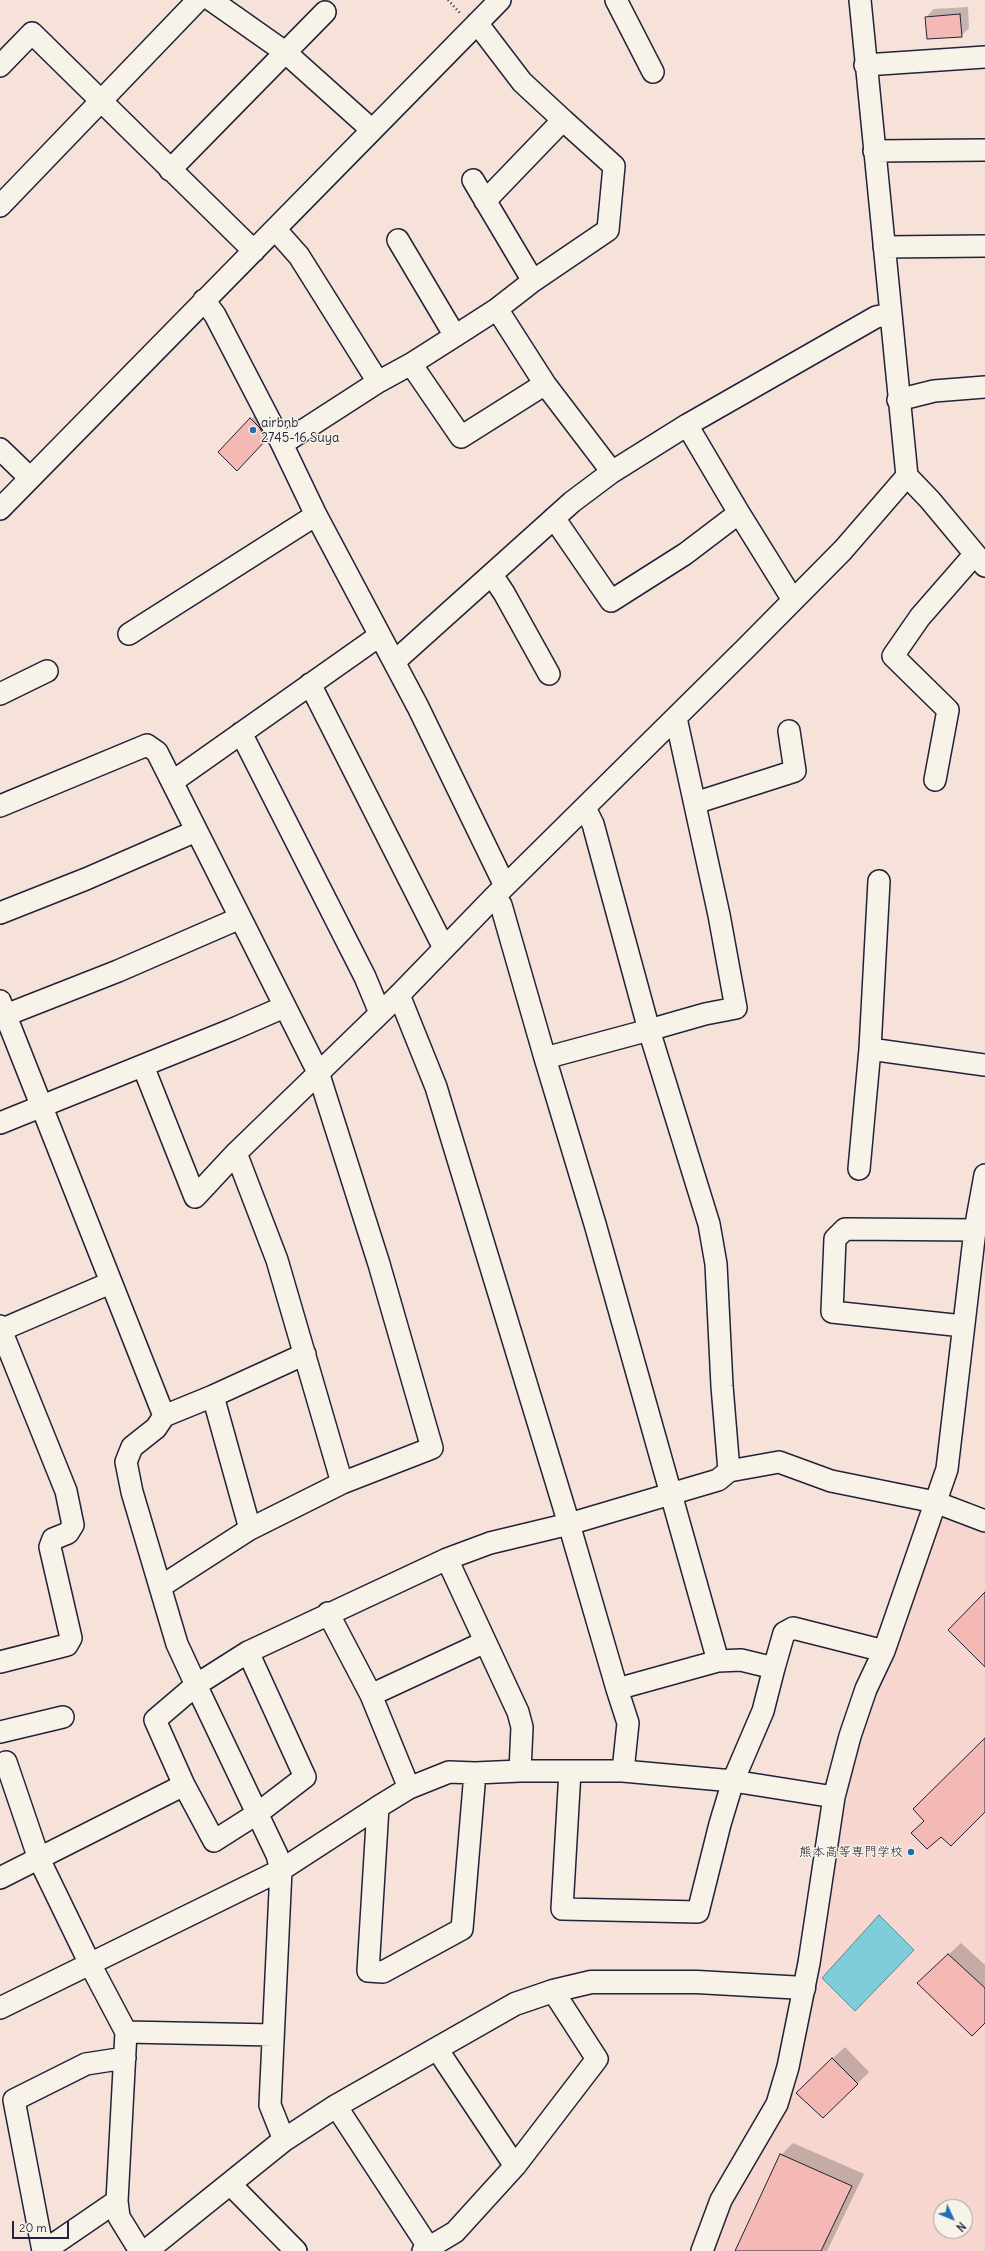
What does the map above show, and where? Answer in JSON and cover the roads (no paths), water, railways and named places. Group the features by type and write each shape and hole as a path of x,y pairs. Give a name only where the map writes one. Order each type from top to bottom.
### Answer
{"street":[{"path":"0,206 198,0"},
{"path":"211,0 286,52 372,130"},
{"path":"0,509 500,0"},
{"path":"860,0 898,400 907,476 930,500 980,560 920,617 893,656 948,710 935,780"},
{"path":"619,1 653,72"},
{"path":"170,170 325,12"},
{"path":"282,444 378,382 411,364 497,309 533,281 608,230 614,166 522,82 478,23"},
{"path":"0,66 32,33 254,251"},
{"path":"865,65 985,57"},
{"path":"485,201 563,120"},
{"path":"874,151 985,150"},
{"path":"472,180 533,281"},
{"path":"275,230 299,256 378,382"},
{"path":"398,240 455,336"},
{"path":"884,247 985,246"},
{"path":"204,300 215,315 282,444 316,515 418,708 500,892 501,905 672,1492 718,1661"},
{"path":"497,309 545,384 612,472"},
{"path":"394,662 554,518 612,472 687,425 876,317 890,314"},
{"path":"411,364 461,436 545,384"},
{"path":"898,400 934,391 985,387"},
{"path":"687,425 793,600"},
{"path":"0,449 30,478"},
{"path":"143,1066 195,1197 236,1153 399,995 444,948 843,550 907,476"},
{"path":"554,518 611,601 686,554 739,513"},
{"path":"129,634 316,515"},
{"path":"492,575 504,593 549,674"},
{"path":"172,782 379,636"},
{"path":"0,694 47,670"},
{"path":"310,684 444,948"},
{"path":"545,1058 705,1014 736,1008 719,915 676,718"},
{"path":"695,803 795,771 790,731"},
{"path":"241,733 365,976 380,1013"},
{"path":"0,806 147,745 157,752 318,1072 379,1264 432,1448 342,1483 250,1529 160,1587"},
{"path":"585,808 593,824 649,1030 709,1224 716,1264 722,1386 729,1471"},
{"path":"0,913 86,879 196,831"},
{"path":"859,1169 870,1049 879,881"},
{"path":"164,1416 110,1283 3,1008 118,972 240,918"},
{"path":"399,995 436,1087 628,1722 623,1771"},
{"path":"0,1123 143,1066 284,1007"},
{"path":"870,1049 985,1066"},
{"path":"236,1153 277,1260 342,1483"},
{"path":"702,2251 721,2200 776,2104 788,2067 804,1988 834,1797 850,1736 866,1689 884,1651 947,1469 975,1230 985,1175"},
{"path":"964,1326 832,1312 835,1239 845,1229 975,1230"},
{"path":"0,1662 67,1645 71,1638 50,1547 52,1540 68,1533 73,1525 66,1491 1,1328 110,1283"},
{"path":"284,2140 270,2105 272,2035 281,1870 278,1855 177,1644 132,1492 126,1462 132,1447 156,1428 164,1416 213,1396 305,1354"},
{"path":"213,1396 250,1529"},
{"path":"248,1652 306,1777 258,1814 214,1841 184,1785 155,1720 196,1685 248,1652 328,1613 447,1559 490,1543 569,1524 672,1492 718,1480 729,1471 779,1462 831,1481 935,1502 985,1521"},
{"path":"447,1559 518,1712 522,1727 520,1772"},
{"path":"328,1613 371,1695 409,1788"},
{"path":"570,1771 562,1909 698,1912 720,1824 733,1781 763,1711 784,1633 793,1628 884,1651"},
{"path":"371,1695 485,1642"},
{"path":"617,1688 718,1661 741,1660 774,1668"},
{"path":"0,1732 63,1718"},
{"path":"0,1740 3,1763 39,1859 90,1964 126,2032 117,2201 119,2217 140,2251"},
{"path":"0,2008 281,1870 409,1788 449,1772 623,1771 733,1781 834,1797"},
{"path":"378,1807 368,1971 383,1972 462,1929 475,1773"},
{"path":"0,1878 184,1785"},
{"path":"146,2251 284,2140 336,2106 516,2004 553,1991 591,1982 698,1982 804,1988"},
{"path":"336,2106 426,2249 455,2232 514,2166 597,2059 553,1991"},
{"path":"126,2032 272,2035"},
{"path":"437,2049 514,2166"},
{"path":"117,2201 43,2251 14,2100 86,2064 124,2058"},
{"path":"230,2184 296,2251"}],"water":[{"path":"879,1915 914,1950 855,2011 822,1978"}],"place":[{"name":"airbnb 2745-16 Suya","path":"253,430"},
{"name":"熊本高等専門学校","path":"911,1852"}]}
